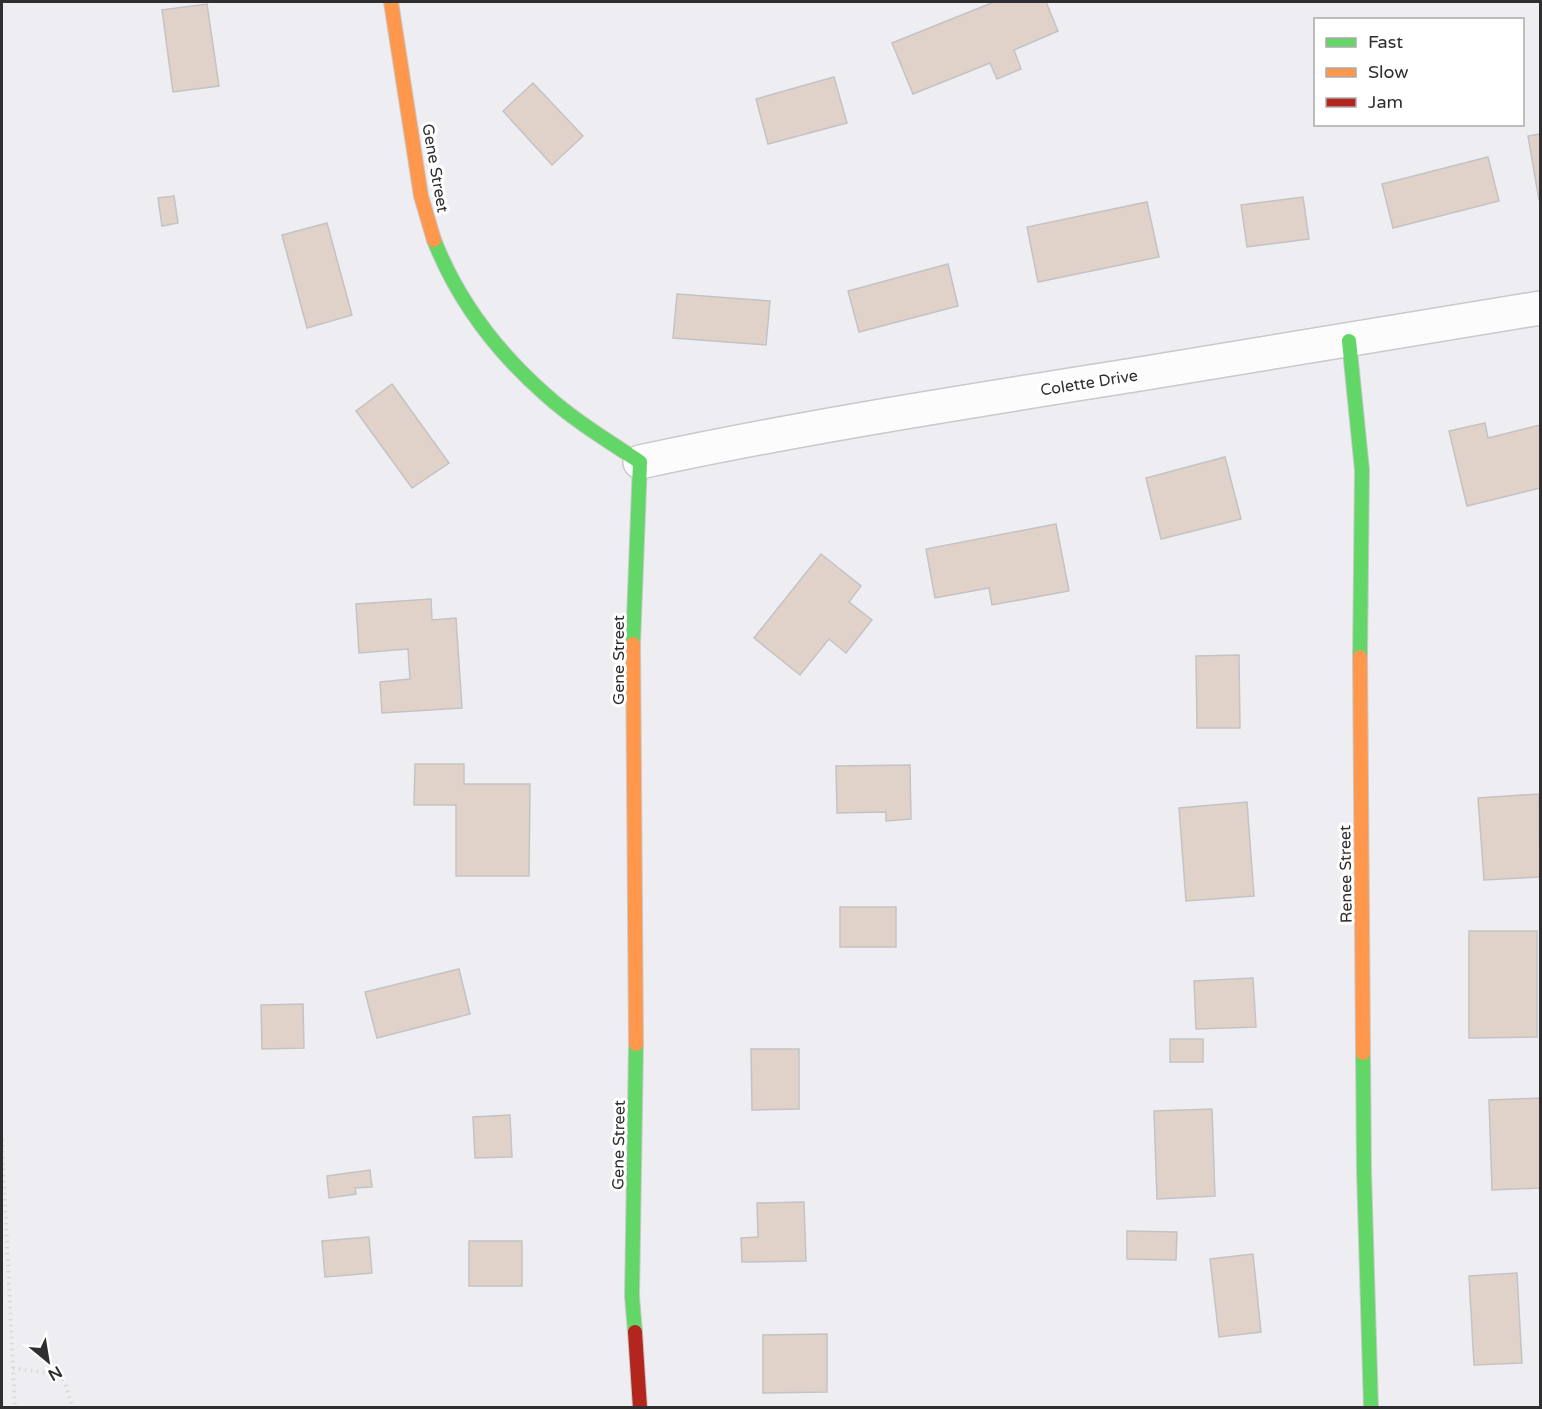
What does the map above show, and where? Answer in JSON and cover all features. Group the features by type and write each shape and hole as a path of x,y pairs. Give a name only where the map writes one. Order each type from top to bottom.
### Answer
{"street":[{"name":"Gene Street","path":"391,2 423,204 442,259 461,297 496,345 516,367 549,397 639,462 633,616 637,998 632,1296 640,1407"},
{"name":"Colette Drive","path":"639,462 896,412 1540,308"},
{"name":"Renee Street","path":"1349,340 1362,470 1360,697 1364,1101 1371,1407"}],"path":[{"path":"2,1139 15,1407"},
{"path":"13,1368 62,1375 73,1407"}],"building":[{"path":"994,2 1046,2 1058,31 1014,50 1021,69 997,79 990,63 913,94 892,43"},
{"path":"207,4 219,86 173,92 162,10"},
{"path":"834,77 847,123 768,144 756,99"},
{"path":"533,83 583,136 552,165 503,111"},
{"path":"1540,134 1540,200 1539,200 1528,136"},
{"path":"1488,157 1499,201 1393,228 1382,184"},
{"path":"174,196 178,223 162,226 158,198"},
{"path":"1303,197 1309,239 1247,247 1241,205"},
{"path":"1147,202 1159,257 1038,282 1027,227"},
{"path":"327,223 352,315 307,328 282,235"},
{"path":"948,264 958,306 859,332 848,291"},
{"path":"677,294 770,301 766,345 673,338"},
{"path":"392,384 449,463 412,488 356,411"},
{"path":"1485,423 1488,438 1540,425 1540,488 1467,506 1449,431"},
{"path":"1225,457 1241,519 1161,539 1146,478"},
{"path":"1056,524 1069,591 992,605 989,588 935,598 926,549"},
{"path":"821,554 861,586 849,602 872,620 846,653 829,639 800,675 754,638"},
{"path":"431,599 432,620 456,618 462,708 382,713 380,682 410,679 408,649 359,653 356,604"},
{"path":"1239,655 1240,728 1197,728 1196,656"},
{"path":"415,764 464,764 464,784 530,784 529,876 456,876 456,805 414,805"},
{"path":"910,765 911,819 886,821 886,812 837,813 836,766"},
{"path":"1539,794 1540,877 1484,880 1478,798"},
{"path":"1247,802 1254,896 1186,901 1179,808"},
{"path":"840,907 896,907 896,947 840,947"},
{"path":"1469,931 1537,931 1537,1037 1469,1038"},
{"path":"459,969 470,1014 377,1038 365,992"},
{"path":"1253,978 1256,1027 1196,1029 1194,981"},
{"path":"303,1004 304,1048 262,1049 261,1005"},
{"path":"1170,1039 1203,1039 1203,1062 1170,1062"},
{"path":"751,1049 799,1049 799,1109 752,1110"},
{"path":"1540,1098 1540,1188 1492,1190 1489,1100"},
{"path":"1212,1109 1215,1196 1157,1199 1154,1111"},
{"path":"510,1115 512,1157 475,1158 473,1117"},
{"path":"370,1170 372,1187 355,1188 356,1194 329,1198 327,1176"},
{"path":"804,1202 806,1261 742,1262 741,1238 758,1237 757,1203"},
{"path":"1127,1231 1177,1232 1176,1260 1127,1259"},
{"path":"369,1237 372,1273 325,1277 322,1241"},
{"path":"469,1241 522,1241 522,1286 469,1286"},
{"path":"1253,1254 1261,1332 1219,1337 1210,1259"},
{"path":"1517,1273 1522,1363 1474,1365 1469,1276"},
{"path":"827,1334 827,1392 763,1393 763,1335"}],"traffic: fast":[{"path":"434,240 467,305 512,362 568,413 640,462 633,644"},
{"path":"1349,341 1362,470 1360,657"},
{"path":"635,1332 632,1296 636,1044"},
{"path":"1363,1053 1371,1408"}],"traffic: slow":[{"path":"391,2 421,196 434,240"},
{"path":"633,644 636,1044"},
{"path":"1360,657 1363,1053"}],"traffic: jam":[{"path":"635,1332 640,1408"}]}
